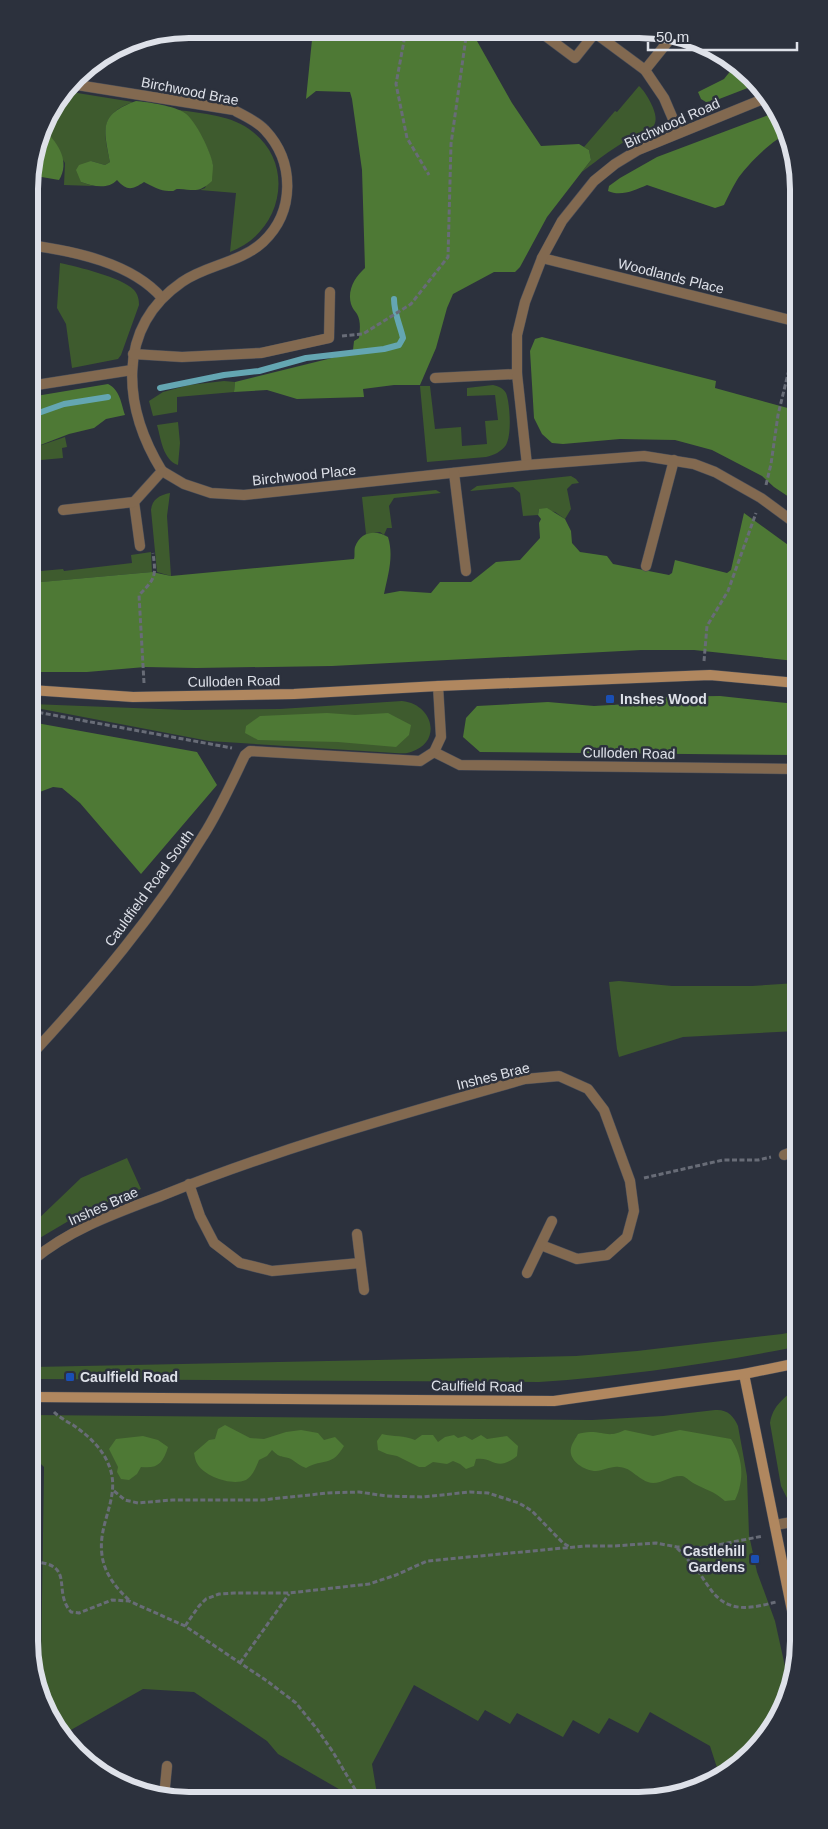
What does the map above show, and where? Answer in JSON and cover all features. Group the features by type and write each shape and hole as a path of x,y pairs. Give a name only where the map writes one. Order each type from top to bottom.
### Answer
{"street":[{"path":"548,38 575,58 591,38"},
{"path":"602,38 645,70 664,98 679,133"},
{"path":"645,70 669,40"},
{"name":"Birchwood Brae","path":"79,85 234,110 265,130 277,147 286,165 287,198 274,230 263,242 249,252 200,272 182,282 162,298 136,339 131,382 134,399 149,451 162,471"},
{"name":"Birchwood Road","path":"542,258 562,221 594,181 614,164 638,150 761,100"},
{"path":"38,246 63,250 100,261 133,274 148,284 162,298"},
{"path":"542,258 525,302 517,335 517,374 527,465 644,456 694,464 715,472 761,498 790,519"},
{"name":"Woodlands Place","path":"542,258 790,317"},
{"path":"133,354 182,357 261,353 329,338 330,292"},
{"path":"38,385 132,370"},
{"path":"435,378 517,374"},
{"path":"646,566 674,460"},
{"name":"Birchwood Place","path":"162,471 184,484 211,493 244,495 527,465"},
{"path":"63,510 134,502 162,471"},
{"path":"454,474 466,571"},
{"path":"134,502 140,546"},
{"name":"Culloden Road","path":"38,690 145,696 294,694 710,675 790,682"},
{"path":"250,751 420,761 434,752 441,737 438,686"},
{"name":"Cauldfield Road South","path":"38,1047 79,1003 147,919 204,835 245,755 250,751"},
{"name":"Culloden Road","path":"434,752 460,765 790,769"},
{"name":"Inshes Brae","path":"38,1257 82,1228 189,1184 270,1156 525,1079 560,1076 588,1089 604,1110 630,1181 634,1211 627,1238 607,1255 576,1259 541,1245"},
{"path":"784,1155 790,1153"},
{"path":"189,1184 200,1216 214,1244 240,1263 272,1271 360,1263"},
{"path":"527,1273 552,1221"},
{"path":"357,1234 364,1290"},
{"name":"Caulfield Road","path":"38,1397 554,1401 744,1374 790,1365"},
{"path":"744,1374 790,1604"},
{"path":"776,1529 790,1524"},
{"path":"165,1790 167,1766"}],"path":[{"path":"405,38 396,84 407,138 429,174"},
{"path":"329,338 362,334 411,304 448,257 451,144 466,38"},
{"path":"705,644 707,626 728,591 761,498 771,464 778,416 790,366"},
{"path":"145,696 139,595 152,583 155,572"},
{"path":"38,712 250,751"},
{"path":"630,1181 723,1160 758,1160 784,1155"},
{"path":"46,1397 55,1414 86,1435 98,1446 107,1461 113,1476 114,1490 102,1534 102,1555 107,1571 115,1586 129,1601"},
{"path":"114,1490 126,1500 138,1503 172,1500 262,1500 328,1493 359,1492 386,1496 422,1497 470,1492 488,1493 519,1503 532,1511 563,1543 570,1547"},
{"path":"185,1626 206,1599 219,1594 289,1593 369,1584 396,1575 427,1561 570,1547 656,1543 677,1547 703,1548 776,1529"},
{"path":"677,1547 719,1599 734,1606 750,1607 789,1600"},
{"path":"38,1562 51,1564 56,1568 61,1579 65,1606 71,1612 79,1613 112,1600 129,1601 185,1626 267,1681 296,1703 317,1729 357,1792"},
{"path":"240,1663 289,1593"}],"green space":[{"path":"312,38 479,38 477,41 512,103 541,146 579,144 589,150 591,160 547,217 520,267 515,272 494,272 453,294 447,308 436,348 420,385 394,385 363,389 364,397 297,399 267,390 234,392 235,382 344,355 353,350 354,341 359,338 359,320 351,305 350,294 355,280 365,268 362,170 352,99 350,92 316,91 306,99"},
{"path":"732,69 751,87 714,101 706,102 701,99 698,92 724,79"},
{"path":"639,86 654,109 656,119 654,125 652,128 601,157 582,172 591,160 589,150 584,147"},
{"path":"73,92 133,102 122,107 109,119 105,133 110,162 105,165 91,161 81,182 93,186 64,185 65,163 47,135 63,104"},
{"path":"136,101 175,108 189,117 202,137 209,153 213,165 212,181 197,190 176,189 173,191 164,191 144,182 136,187 127,188 117,180 105,186 95,186 81,182 76,170 79,165 91,161 105,165 110,162 106,140 106,124 109,117 124,106"},
{"path":"172,109 222,117 241,124 264,143 274,160 278,178 277,196 272,214 262,230 248,243 230,252 236,193 200,190 205,188 213,165 208,150 197,129 185,113"},
{"path":"771,114 781,137 760,153 741,174 724,205 715,208 647,185 623,193 608,191 609,186 620,178 657,157"},
{"path":"48,134 58,147 63,160 62,173 59,180 38,176 40,159"},
{"path":"60,263 110,277 128,285 134,290 139,305 118,359 72,368 66,324 57,308"},
{"path":"542,337 716,381 715,388 790,409 790,498 762,476 712,450 675,440 620,439 563,444 552,443 542,434 534,418 530,351 535,339"},
{"path":"224,381 235,382 234,392 177,397 177,412 153,416 149,401 163,392 189,385"},
{"path":"108,384 118,393 125,415 106,419 94,428 69,434 38,446 38,396"},
{"path":"493,385 505,391 509,404 509,434 506,445 497,453 486,457 427,462 420,386 430,386 435,429 461,427 462,446 487,444 485,421 498,420 495,395 467,396 467,388"},
{"path":"178,422 180,443 178,465 169,459 166,454 157,425"},
{"path":"65,437 67,447 62,448 63,458 38,460 38,446"},
{"path":"571,476 579,483 572,484 567,489 571,509 565,519 555,512 539,509 538,515 523,516 520,493 513,487 470,491 477,486"},
{"path":"436,490 441,493 394,498 389,506 392,528 387,528 384,535 380,532 366,534 362,497"},
{"path":"170,493 167,516 171,576 157,572 151,510 157,498"},
{"path":"547,508 565,519 571,531 572,543 580,552 607,556 613,564 669,575 672,573 675,560 727,573 731,570 744,513 790,546 790,660 694,650 641,650 332,666 145,667 87,672 38,672 38,582 152,572 171,576 354,559 355,548 361,538 369,533 379,533 388,537 390,544 390,566 384,594 400,591 431,593 440,582 471,582 496,562 520,560 540,538 539,523 541,519 538,515 539,509"},
{"path":"151,552 152,572 38,582 38,571 63,569 64,571 132,563 131,555"},
{"path":"720,696 790,703 790,755 480,752 463,737 466,718 477,706 548,702 594,706 628,704 651,697"},
{"path":"402,701 413,704 421,709 427,716 430,732 427,740 421,747 405,753 209,741 38,708 38,704 185,710 280,709"},
{"path":"327,713 355,715 388,713 411,725 409,735 396,747 338,742 258,740 245,733 246,726 260,716"},
{"path":"38,723 197,752 217,785 141,874 80,803 62,788 53,787 38,793"},
{"path":"619,981 672,986 752,986 790,983 790,1031 683,1037 619,1057 609,982"},
{"path":"127,1158 141,1189 82,1213 38,1239 38,1219 81,1178"},
{"path":"790,1332 790,1348 665,1369 539,1382 38,1379 38,1367 576,1356 637,1351"},
{"path":"790,1393 790,1410 788,1416 790,1421 790,1500 787,1498 781,1486 770,1423 776,1407"},
{"path":"715,1410 723,1411 730,1414 738,1426 747,1476 749,1535 757,1572 775,1621 787,1675 775,1708 759,1733 739,1754 718,1770 710,1746 650,1712 638,1733 609,1718 599,1734 573,1720 563,1737 517,1713 510,1724 485,1710 478,1721 414,1685 372,1764 377,1792 344,1792 278,1754 267,1741 194,1692 143,1689 68,1732 49,1699 41,1669 44,1467 38,1461 38,1415 592,1420 663,1416"},
{"path":"225,1425 250,1438 264,1439 286,1432 301,1430 318,1433 324,1440 335,1437 344,1446 340,1453 331,1460 306,1468 291,1459 279,1456 272,1450 267,1456 259,1460 252,1474 246,1480 240,1482 227,1481 213,1477 202,1469 196,1462 194,1453 209,1440 215,1439 218,1429"},
{"path":"625,1430 653,1436 680,1430 731,1439 738,1453 741,1469 740,1485 735,1500 725,1501 682,1476 653,1483 644,1480 628,1469 619,1467 592,1471 582,1467 572,1457 571,1448 578,1434 590,1432 611,1434"},
{"path":"382,1434 407,1437 415,1440 422,1435 433,1435 438,1442 445,1437 454,1435 458,1438 465,1436 472,1440 481,1435 487,1439 507,1436 518,1446 517,1456 510,1461 499,1464 476,1459 474,1466 466,1469 453,1461 447,1464 433,1462 425,1467 419,1467 397,1456 378,1450 377,1441"},
{"path":"143,1436 158,1440 168,1447 162,1461 156,1466 141,1467 137,1474 129,1480 121,1479 117,1472 118,1467 109,1449 116,1439"}],"waterway":[{"path":"160,388 224,375 259,371 306,358 384,349 399,345 403,338 394,299"},
{"path":"38,413 64,404 108,397"}],"place":[{"name":"Inshes Wood","path":"610,699"},
{"name":"Caulfield Road","path":"70,1377"},
{"name":"Castlehill Gardens","path":"755,1559"}]}
